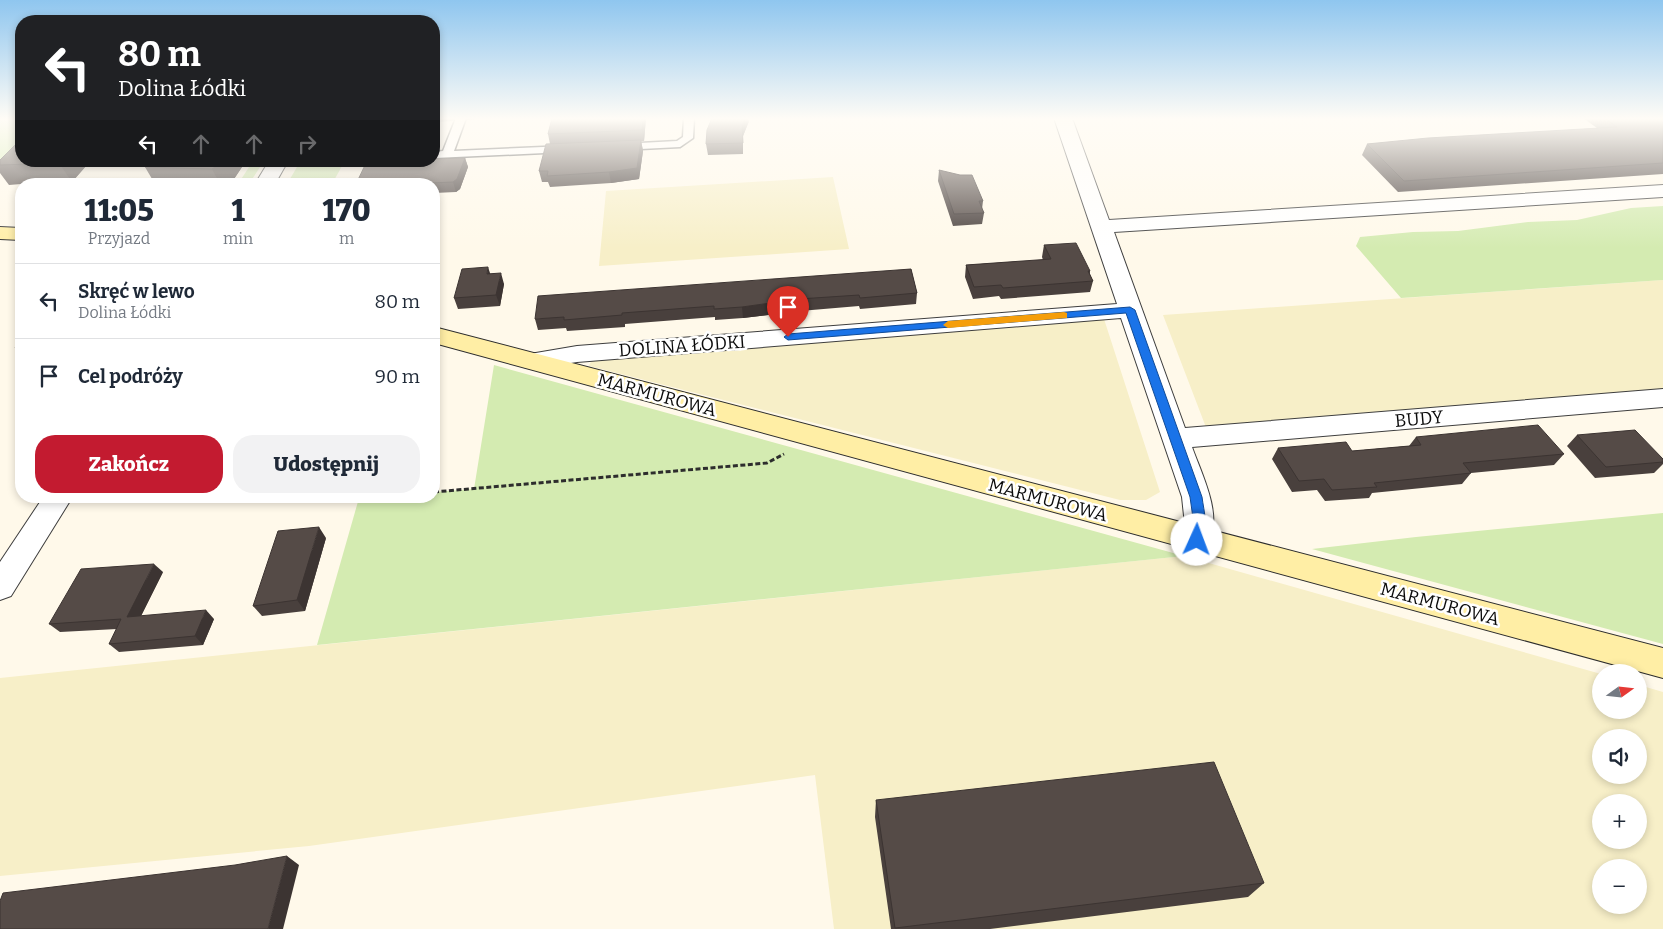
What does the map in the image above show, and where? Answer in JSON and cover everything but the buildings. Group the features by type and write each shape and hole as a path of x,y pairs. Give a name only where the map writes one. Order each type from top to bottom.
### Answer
{"street":[{"path":"1078,161 1196,497 1200,525 1197,540"},
{"path":"269,178 276,167"},
{"path":"1101,227 1663,191"},
{"path":"0,233 15,234"},
{"name":"DOLINA ŁÓDKI","path":"533,361 577,354 1130,310"},
{"name":"MARMUROWA","path":"440,337 1663,663"},
{"name":"BUDY","path":"1175,439 1663,398"},
{"path":"0,587 54,503"}],"path":[{"path":"440,491 767,462 795,448 802,434"}],"shaded area":[{"path":"833,177 849,249 599,266 606,191"},
{"path":"1663,280 1663,395 1207,430 1163,315"},
{"path":"1104,319 1160,492 1146,500 1120,500 589,366 592,359"},
{"path":"1184,556 1592,671 1592,719 1648,719 1648,688 1663,692 1663,929 834,929 815,775 309,846 0,876 0,678"}],"green space":[{"path":"0,161 12,161 0,172"},
{"path":"249,167 260,167 253,178 242,178"},
{"path":"297,167 341,167 335,178 291,178"},
{"path":"1663,206 1663,280 1401,298 1356,246 1360,237 1413,232 1458,231 1528,222 1577,220 1631,208"},
{"path":"494,365 1184,556 317,645 358,503 440,503 440,492 474,489"},
{"path":"1663,513 1663,644 1312,549 1416,537"}],"slow traffic":[{"path":"948,325 1064,315"}],"route":[{"path":"788,337 1130,310 1196,497 1200,525 1197,540"}]}
